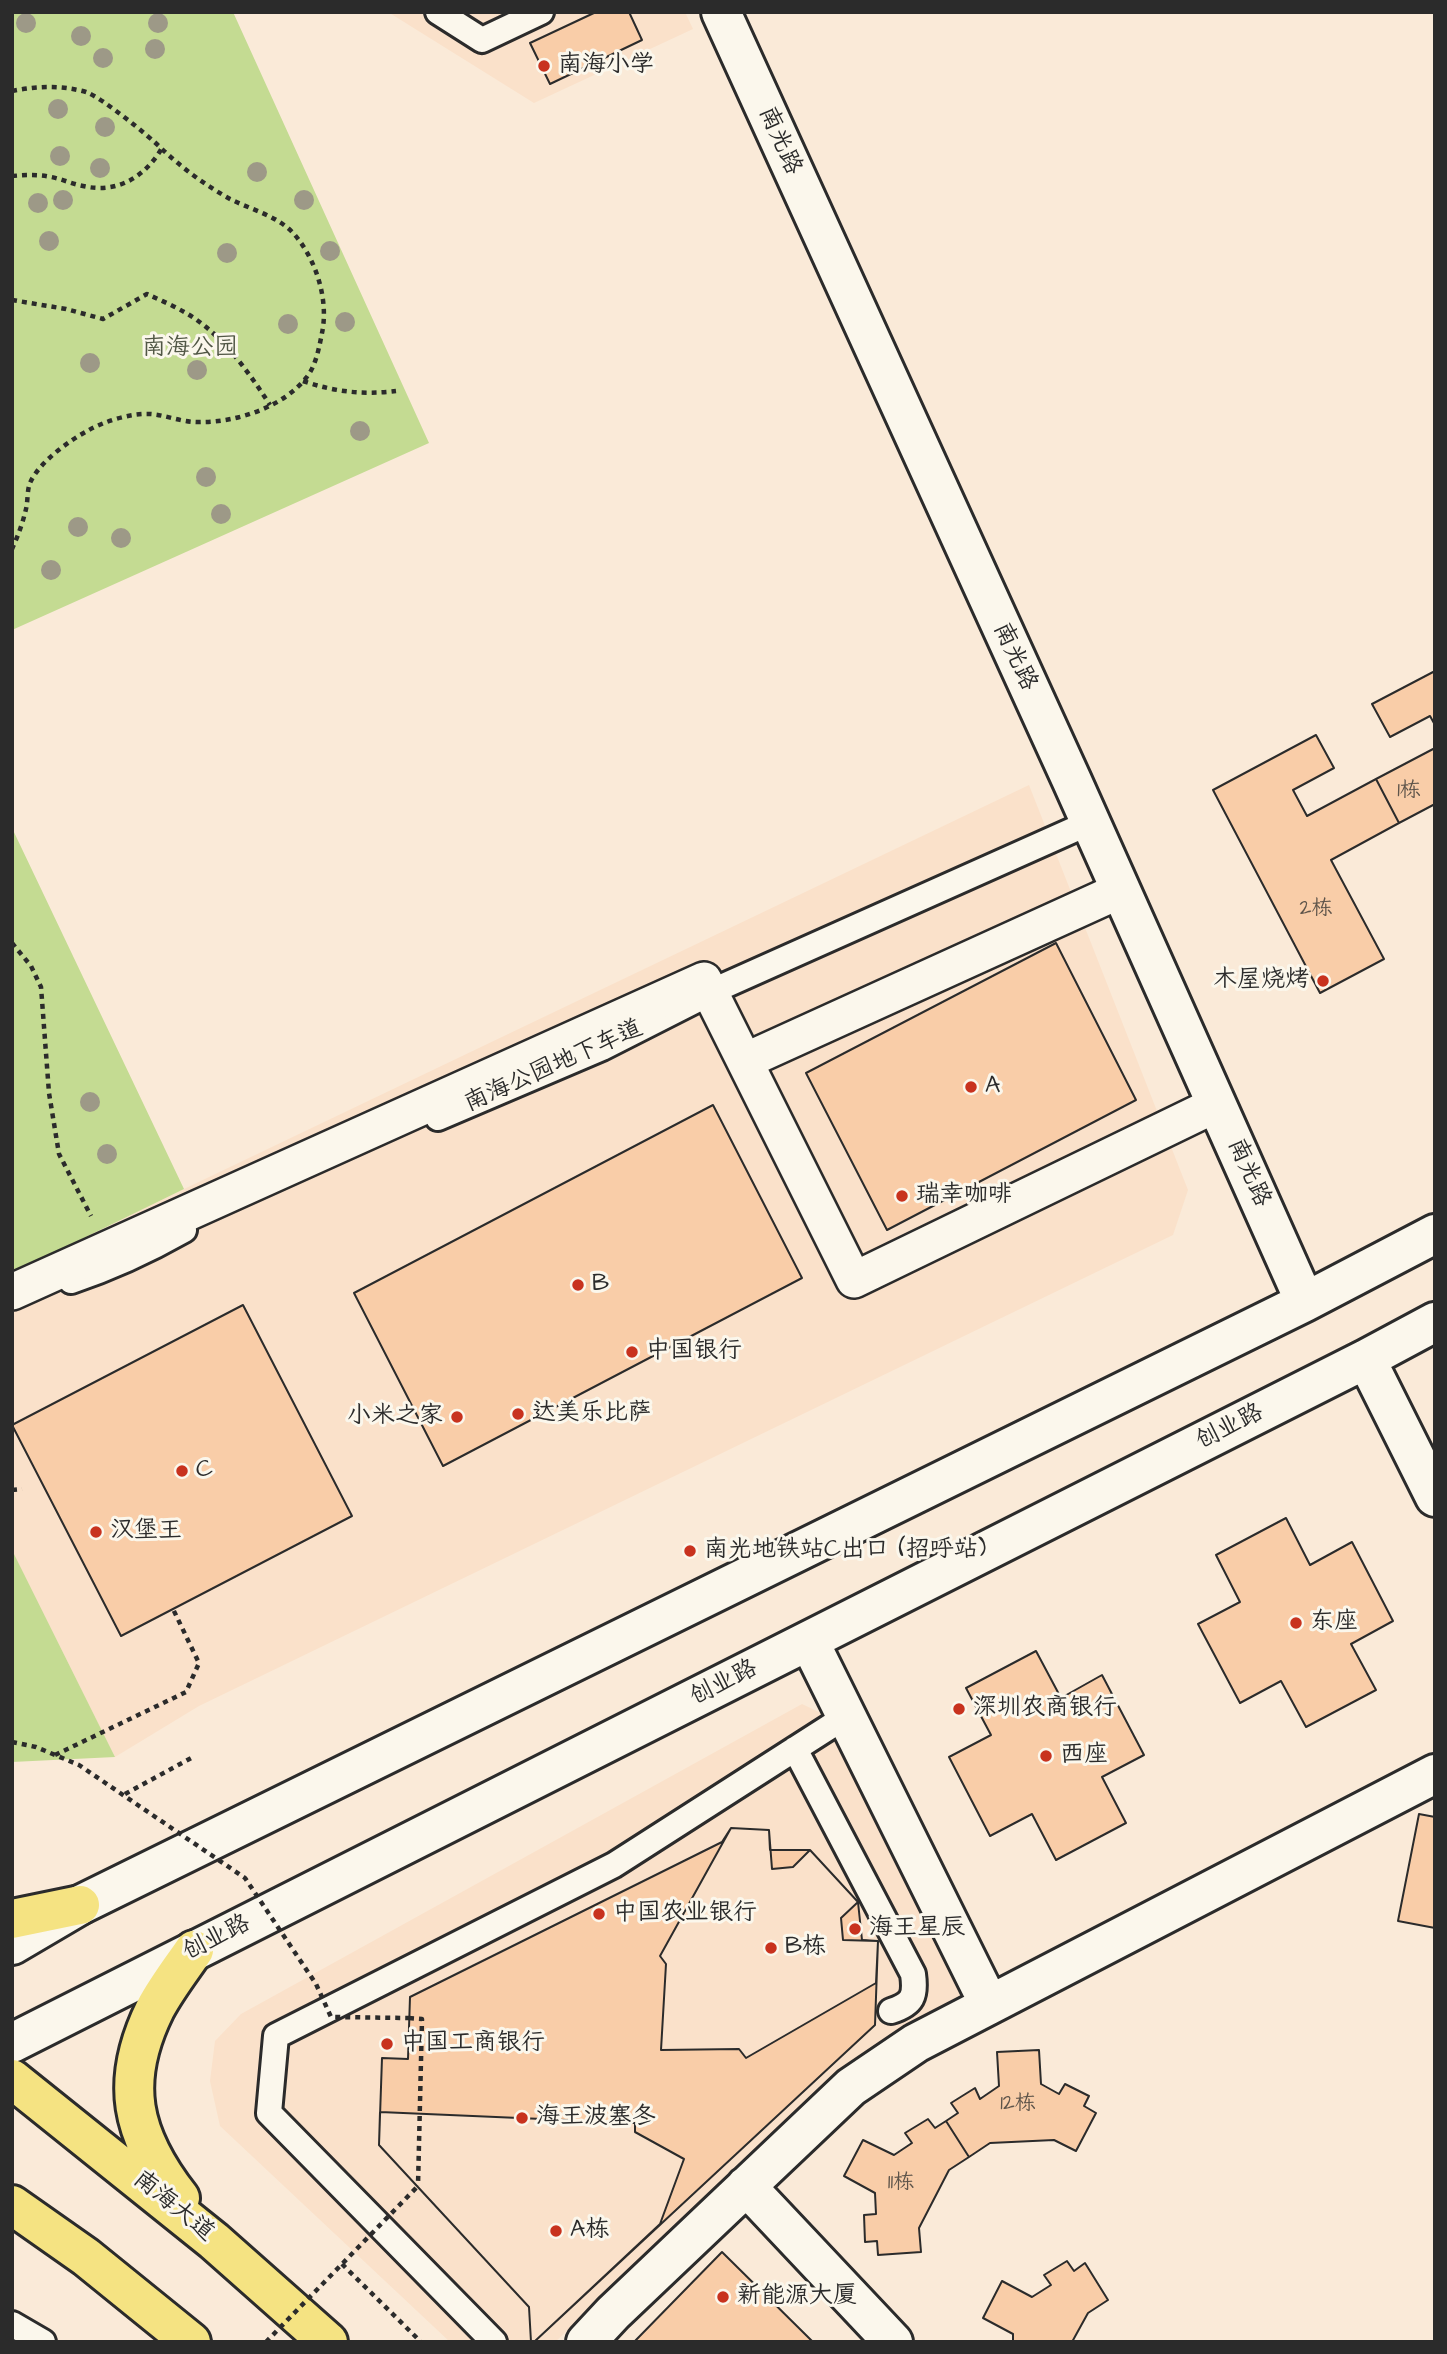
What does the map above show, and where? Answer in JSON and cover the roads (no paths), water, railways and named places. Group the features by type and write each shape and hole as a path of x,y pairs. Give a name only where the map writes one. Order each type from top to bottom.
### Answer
{"main road":[{"name":"南光路","path":"721,12 1091,822 1306,1302"},
{"path":"12,1945 80,1905 1306,1302 1435,1234"},
{"name":"创业路","path":"12,2043 1435,1322"},
{"path":"1366,1359 1435,1497"},
{"path":"809,1641 989,2004"},
{"path":"586,2342 612,2313 851,2088 916,2043 1435,1774"},
{"path":"12,1919 80,1905"},
{"path":"194,1950 152,2018 138,2049 133,2090 141,2137 164,2178 214,2241"},
{"name":"南海大道","path":"12,2079 214,2241 328,2342"},
{"path":"746,2186 893,2342"},
{"path":"12,2205 86,2257 191,2342"},
{"path":"12,2235 23,2236 86,2257"}],"street":[{"path":"744,1061 1121,890"},
{"path":"12,1292 704,980 854,1280 1217,1104"}],"lane":[{"path":"438,12 482,40 541,12"},
{"name":"南海公园地下车道","path":"12,1297 54,1287 105,1270 154,1247 200,1220 602,1048 711,993 1091,822"},
{"path":"494,2342 269,2113 276,2036 614,1865 845,1717"},
{"path":"795,1749 913,1974 915,1989 911,1999 902,2007 891,2011"},
{"path":"12,2323 43,2342"}],"place":[{"name":"南海小学","path":"544,66"},
{"name":"木屋烧烤","path":"1323,981"},
{"name":"A","path":"971,1087"},
{"name":"瑞幸咖啡","path":"902,1196"},
{"name":"B","path":"578,1285"},
{"name":"中国银行","path":"632,1352"},
{"name":"达美乐比萨","path":"518,1414"},
{"name":"小米之家","path":"457,1417"},
{"name":"C","path":"182,1471"},
{"name":"汉堡王","path":"96,1532"},
{"name":"南光地铁站C出口 (招呼站)","path":"690,1551"},
{"name":"东座","path":"1296,1623"},
{"name":"深圳农商银行","path":"959,1709"},
{"name":"西座","path":"1046,1756"},
{"name":"中国农业银行","path":"599,1914"},
{"name":"海王星辰","path":"855,1929"},
{"name":"B栋","path":"771,1948"},
{"name":"中国工商银行","path":"387,2044"},
{"name":"海王波塞冬","path":"522,2118"},
{"name":"A栋","path":"556,2231"},
{"name":"新能源大厦","path":"723,2297"}],"park label":[{"name":"南海公园","path":"190,349"}]}
